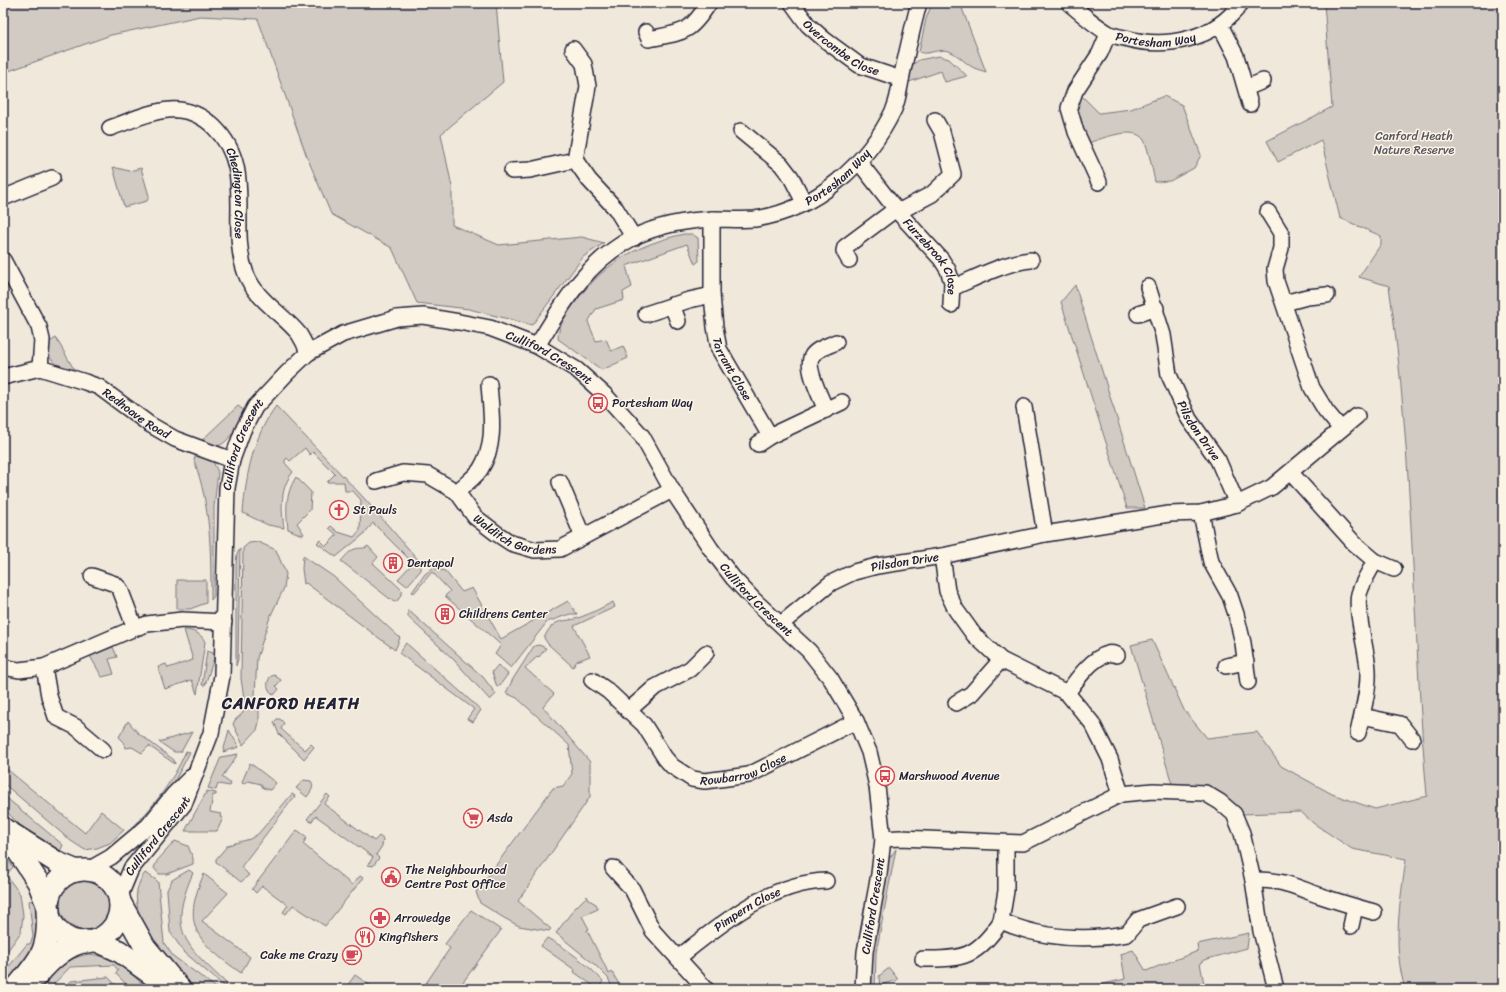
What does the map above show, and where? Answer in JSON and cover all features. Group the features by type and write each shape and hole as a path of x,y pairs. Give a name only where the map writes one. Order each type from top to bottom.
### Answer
{"main road":[{"path":"3,829 58,862 83,871 100,874 108,879 116,889 119,900 145,947 180,989"},
{"path":"3,829 38,882 50,913 71,939 91,941 119,951 172,989"},
{"path":"15,989 51,944 50,894 55,885 65,876 83,871"},
{"path":"26,989 50,960 68,949 105,935 114,925 118,916 119,900"},
{"path":"40,959 48,928 50,913"}],"street":[{"path":"646,32 649,39 687,30 696,24 709,3"},
{"name":"Overcombe Close","path":"792,3 808,25 825,40 859,65 901,79"},
{"name":"Portesham Way","path":"536,346 567,295 584,275 634,238 665,225 688,221 755,218 804,202 827,191 859,162 876,139 895,107 919,3"},
{"name":"Portesham Way","path":"1069,3 1108,34 1134,41 1170,43 1186,40 1220,25 1241,3"},
{"path":"1220,25 1236,56 1250,104"},
{"path":"1099,182 1076,132 1069,108 1075,91 1100,54 1108,34"},
{"path":"573,49 584,64 588,86 575,160 589,180 616,209 634,238"},
{"path":"1246,88 1263,81"},
{"name":"Chedington Close","path":"110,128 167,109 189,111 208,122 225,138 235,158 238,181 239,248 246,273 255,292 300,335 308,353"},
{"name":"Furzebrook Close","path":"897,210 932,194 953,174 942,132 935,120"},
{"path":"740,131 781,164 791,177 804,202"},
{"path":"512,171 530,170 575,160"},
{"name":"Furzebrook Close","path":"859,162 897,210 941,259 948,270 952,288 951,305"},
{"path":"3,198 52,178"},
{"path":"849,260 844,251 845,247 897,210"},
{"path":"1268,212 1280,232 1281,248 1275,269 1276,281 1312,388 1326,411 1341,429"},
{"name":"Tarrant Close","path":"712,219 712,295 715,327 719,348 764,440 842,402"},
{"path":"3,260 38,327 42,340 40,368 3,377"},
{"path":"952,288 987,273 1023,261 1031,260"},
{"name":"Pilsdon Drive","path":"1148,287 1156,308 1163,335 1166,358 1172,381 1189,419 1218,460 1237,504"},
{"path":"646,314 672,305 712,295"},
{"path":"1284,303 1327,295"},
{"path":"672,305 678,321"},
{"path":"1138,314 1156,308"},
{"name":"Culliford Crescent","path":"119,900 131,869 184,804 211,733 222,676 227,488 232,460 243,430 255,407 308,353 343,334 396,318 416,317 459,322 490,328 536,346 577,370 605,395 642,436 672,490 698,532 733,578 809,651 831,680 856,721 869,752 877,786 883,839 879,874 865,952 863,989"},
{"path":"826,410 810,365 812,356 818,350 836,342"},
{"name":"Redhoave Road","path":"40,368 99,386 149,424 175,439 232,460"},
{"path":"457,492 479,471 490,452 492,428 489,384"},
{"path":"1024,407 1045,534"},
{"name":"Pilsdon Drive","path":"781,624 818,593 839,578 876,566 942,556 1045,534 1169,514 1201,513 1237,504 1272,487 1357,416"},
{"name":"Walditch Gardens","path":"376,481 403,473 428,475 457,492 475,517 511,543 535,550 560,549 672,490"},
{"path":"1290,473 1354,543 1374,561 1394,569"},
{"path":"560,482 584,537"},
{"path":"1201,513 1211,562 1230,596 1236,614 1246,662 1248,682"},
{"path":"942,556 947,591 956,610 974,635 1001,660 1068,694 1092,723 1110,759 1121,794"},
{"path":"1358,733 1367,693 1368,672 1366,649 1358,609 1359,595 1374,561"},
{"path":"92,576 115,584 120,589 135,628"},
{"path":"3,667 19,670 44,667 135,628 162,622 182,620 224,622"},
{"path":"628,711 654,688 690,669 706,653"},
{"path":"1068,694 1080,675 1092,663 1108,654 1117,655"},
{"path":"956,703 970,694 1001,660"},
{"path":"1226,666 1246,662"},
{"path":"44,667 49,696 56,717 76,727 103,750"},
{"name":"Rowbarrow Close","path":"592,680 608,691 644,725 665,758 672,766 692,779 705,781 749,775 856,721"},
{"path":"1362,716 1400,724 1412,739"},
{"name":"Culliford Crescent","path":"83,871 111,857 148,826 174,794 195,773"},
{"path":"883,839 900,838 1023,843 1121,794 1153,791 1205,793 1220,802 1234,814 1242,833 1253,880 1262,931 1276,989"},
{"path":"923,959 946,960 971,954 987,941 1001,921 1006,891 1006,843"},
{"path":"613,868 632,889 652,931 706,989"},
{"path":"1253,880 1272,879 1294,884 1355,907 1374,912"},
{"name":"Pimpern Close","path":"678,958 718,926 786,888 808,882 826,881"},
{"path":"1001,921 1020,930 1038,934 1103,938 1127,934 1138,920 1177,906"},
{"path":"1351,926 1355,907"}],"green space":[{"path":"3,3 496,3 503,82 441,134 452,187 452,225 499,245 582,237 604,243 583,257 532,325 469,309 417,303 392,248 331,214 307,157 258,19 200,16 111,35 3,73"},
{"path":"932,3 960,3 986,72 971,66 957,55 949,51 940,50 925,53 919,52 926,19"},
{"name":"Canford Heath Nature Reserve","path":"1324,3 1503,3 1503,989 1405,989 1399,956 1398,924 1406,859 1352,849 1313,823 1301,812 1241,814 1209,786 1172,784 1131,645 1152,640 1184,710 1207,738 1257,732 1281,766 1332,794 1375,809 1427,796 1418,669 1408,477 1397,350 1389,286 1359,277 1381,244 1381,236 1340,218 1321,140 1278,162 1267,141 1332,107"},
{"path":"939,56 949,59 967,76 945,82 941,71 909,82 912,65 919,60"},
{"path":"1081,95 1099,113 1131,109 1164,96 1182,105 1201,155 1194,168 1170,181 1155,182 1146,143 1139,135 1133,133 1116,134 1085,144 1075,105"},
{"path":"113,167 129,171 141,168 149,196 147,201 124,207"},
{"path":"684,234 692,234 698,238 699,261 695,264 687,244 626,266 632,287 623,292 624,300 596,309 588,322 596,341 606,339 611,351 623,346 628,358 602,370 558,339 558,334 564,318 583,292 607,268 620,259 650,244"},
{"path":"1075,285 1145,508 1127,508 1061,302"},
{"path":"56,338 75,371 60,367 50,358 48,343"},
{"path":"238,406 245,411 229,438 217,446 201,441"},
{"path":"276,406 363,497 421,563 421,570 407,586 398,579 413,563 373,523 363,535 336,557 317,543 320,540 326,546 337,535 329,528 331,526 338,532 354,537 360,530 361,500 353,491 345,491 344,482 327,482 335,474 313,452 310,455 305,448 290,461 287,458 285,460 285,463 293,472 286,484 282,498 284,528 268,525 243,513 246,484 256,443 268,418"},
{"path":"196,454 208,457 213,462 218,472 214,507 214,596 211,600 209,529 204,495 194,460"},
{"path":"296,477 311,492 310,510 297,523 304,534 302,535 288,529 287,502 292,484"},
{"path":"258,542 276,550 286,574 284,588 270,617 257,658 255,695 259,709 259,722 257,730 243,745 233,724 235,720 243,713 244,698 241,679 243,548 249,543"},
{"path":"368,546 378,557 373,563 403,591 398,600 394,602 341,561 353,550"},
{"path":"240,549 238,659 236,666 236,564 237,554"},
{"path":"303,556 334,577 400,638 395,650 306,583 304,584 302,569"},
{"path":"433,568 445,571 462,592 472,588 501,639 568,601 577,614 570,614 547,622 511,668 495,654 501,645 445,596 450,591 432,572 414,593 412,592 425,574"},
{"path":"177,580 206,580 206,603 190,609 177,609"},
{"path":"613,602 615,607 574,626 590,656 577,661 573,667 548,644 544,638 552,626 556,623 581,617"},
{"path":"408,610 483,677 496,694 490,700 454,660 408,617"},
{"path":"184,630 197,633 204,639 205,642 197,694 192,680 165,689 158,667 166,664 168,668 193,660"},
{"path":"406,643 481,710 473,722 467,719 474,709 399,653"},
{"path":"539,645 546,648 539,657 538,656 525,668 554,694 543,707 590,762 590,797 518,901 551,929 549,931 519,926 504,918 480,903 476,892 553,788 563,786 572,774 569,745 517,698 506,693 534,646"},
{"path":"113,647 117,657 109,659 114,674 102,677 90,656"},
{"path":"207,651 213,653 214,658 205,685 202,685"},
{"path":"498,665 508,674 497,687 492,672"},
{"path":"274,675 281,680 276,686 279,689 274,695 269,689 268,682 270,677"},
{"path":"277,719 280,719 284,723 281,729 305,750 311,744 314,747 304,759 279,734 274,722"},
{"path":"128,721 138,733 174,760 175,764 149,746 142,753 132,747 126,748 124,742 119,737"},
{"path":"229,730 239,747 223,752"},
{"path":"192,732 181,752 174,752 159,742"},
{"path":"186,751 190,752 172,786 148,819 124,836 143,817 160,796 174,775"},
{"path":"238,754 222,777 231,784 230,786 218,784 216,790 208,788 221,757"},
{"path":"250,763 276,783 270,790 263,788 261,784 248,781 243,784 242,782"},
{"path":"3,766 85,833 101,811 124,830 110,843 97,848 85,850 71,841 3,783"},
{"path":"304,780 311,781 313,785 307,797 296,788"},
{"path":"207,791 216,793 216,795 213,795 210,812 221,814 220,817 223,818 217,831 185,831"},
{"path":"292,794 295,796 241,867 249,875 241,882 216,862 216,859 228,845 250,839 258,834"},
{"path":"327,794 330,797 324,804 374,841 379,836 383,839 382,846 376,855 379,858 373,866 368,865 373,857 316,816 311,822 307,819"},
{"path":"3,795 63,845 58,856 31,836 3,808"},
{"path":"297,830 307,837 303,844 352,885 360,876 363,878 325,926 293,905 286,914 283,912 288,905 262,886 256,893 252,889"},
{"path":"175,841 188,846 193,858 193,864 167,874 159,874 154,868 157,861"},
{"path":"896,849 876,953 875,989 871,989 872,953 889,859"},
{"path":"3,853 13,867 6,875 20,894 23,915 21,932 3,957"},
{"path":"189,870 193,873 185,893 181,910 181,924 184,936 200,958 227,984 225,987 184,952 170,932 167,890 172,880"},
{"path":"145,873 158,882 164,943 173,956 218,989 196,989 176,969 147,931 140,918 137,904 137,890"},
{"path":"204,874 228,893 202,921 250,957 241,973 214,952 197,932 194,920 194,907 197,892"},
{"path":"80,880 90,880 103,887 110,900 110,910 103,923 90,930 80,930 71,926 64,919 60,910 60,900 64,891 71,884"},
{"path":"587,896 589,900 596,904 598,909 582,916 589,929 587,930 609,974 612,972 623,989 613,989 608,978 594,964 556,933 574,909"},
{"path":"34,900 36,927 33,948 22,966 3,987 3,974 27,944 30,944 33,937 29,901"},
{"path":"471,910 501,930 458,989 422,989 450,948 445,944"},
{"path":"1249,933 1247,948 1204,960 1200,963 1205,989 1082,989 1125,979 1121,954 1133,950 1146,971 1198,951 1197,944"},
{"path":"547,938 570,952 603,981 598,989 594,989 595,987 574,972 575,970 541,946"},
{"path":"89,954 107,958 122,966 148,989 131,989 116,974 118,970 114,965 70,967 49,989 38,989 60,966 80,956"},
{"path":"889,968 897,980 884,984 885,989 880,989 879,976"},
{"path":"355,975 374,988 375,989 345,989"},
{"path":"108,977 120,989 63,989 71,981"}],"place":[{"name":"Portesham Way","path":"598,403"},
{"name":"St Pauls","path":"339,510"},
{"name":"Dentapol","path":"393,563"},
{"name":"Childrens Center","path":"445,614"},
{"name":"Marshwood Avenue","path":"885,776"},
{"name":"Asda","path":"473,818"},
{"name":"The Neighbourhood Centre Post Office","path":"391,877"},
{"name":"Arrowedge","path":"380,918"},
{"name":"Kingfishers","path":"365,937"},
{"name":"Cake me Crazy","path":"352,955"}],"district":[{"name":"CANFORD HEATH","path":"291,703"}]}
